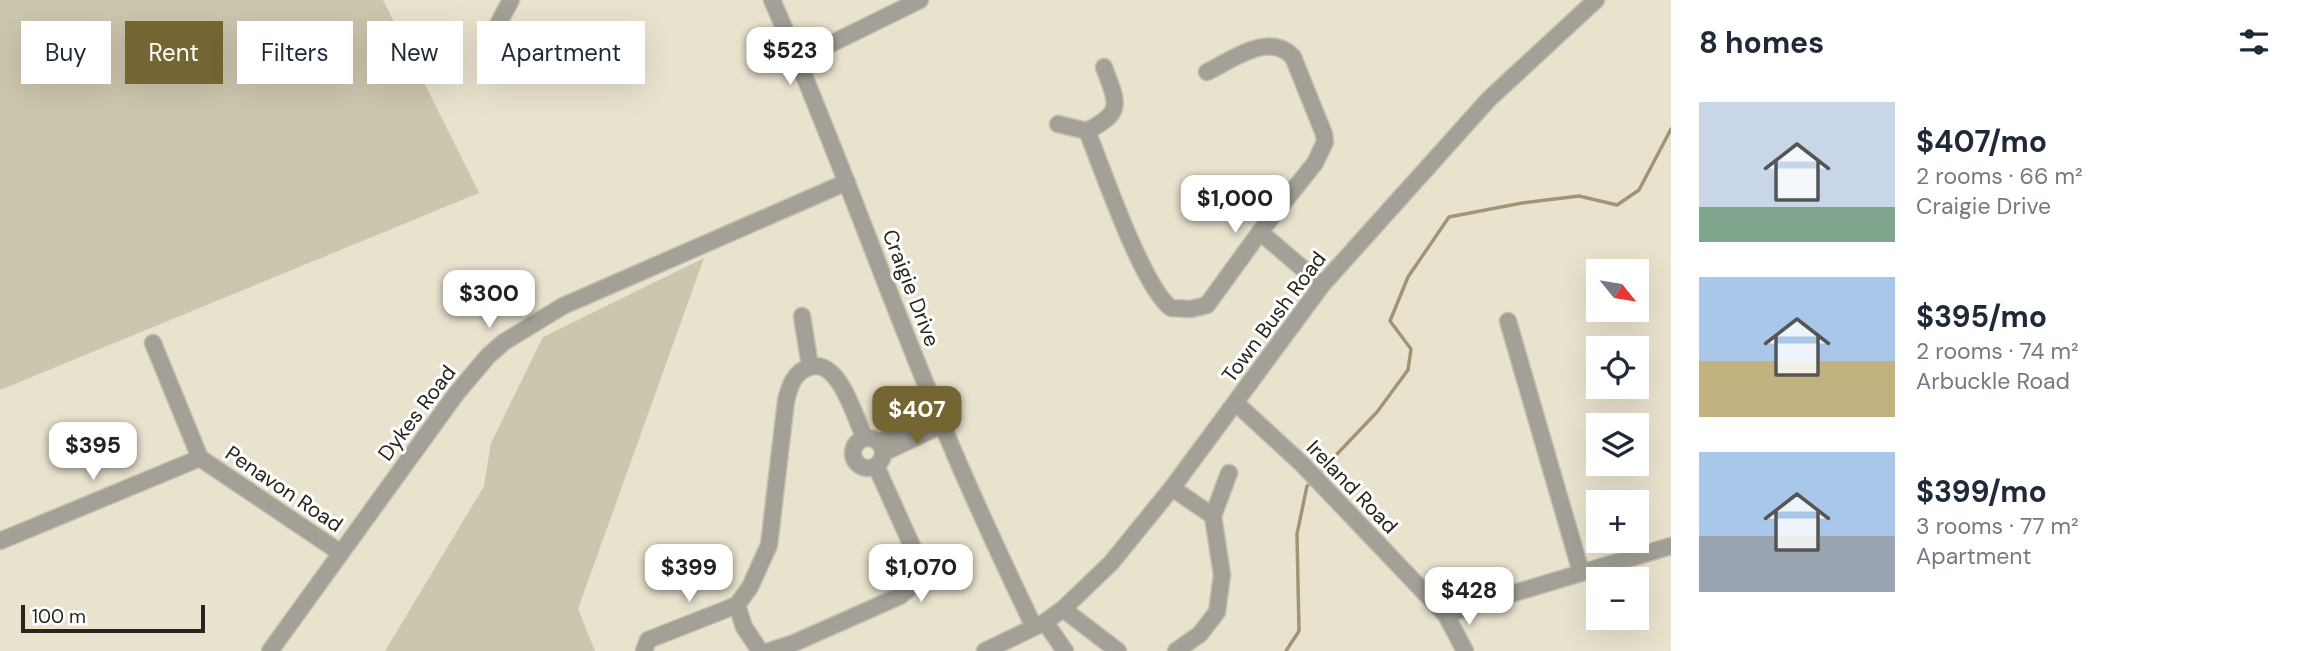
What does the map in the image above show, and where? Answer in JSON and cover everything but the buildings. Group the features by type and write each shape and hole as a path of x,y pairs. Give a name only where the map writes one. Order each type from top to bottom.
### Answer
{"street":[{"path":"500,21 511,0"},
{"name":"Craigie Drive","path":"772,0 802,67 940,420 986,526 1039,624 1065,651"},
{"name":"Town Bush Road","path":"985,651 1063,609 1111,563 1172,488 1322,285 1489,99 1596,0"},
{"path":"802,67 815,53 909,2"},
{"path":"1087,131 1120,215 1156,292 1171,307 1191,309 1207,305 1315,163 1325,142 1293,57 1286,50 1264,45 1207,72"},
{"path":"1058,124 1087,131 1110,118 1115,108 1115,99 1104,67"},
{"name":"Dykes Road","path":"270,651 456,394 488,356 504,342 563,306 847,182"},
{"path":"1260,232 1322,285"},
{"path":"802,316 810,366"},
{"path":"1508,321 1581,572"},
{"name":"Penavon Road","path":"153,344 201,457 341,553"},
{"path":"644,651 648,640 737,605 755,578 769,545 789,388 797,375 810,366 822,366 840,382 875,450 917,557 920,567 918,578 911,588 900,596 794,643 769,651"},
{"name":"Ireland Road","path":"1236,402 1302,464 1446,615 1465,651"},
{"path":"875,450 940,420"},
{"path":"0,541 201,457"},
{"path":"1176,651 1200,634 1217,612 1222,575 1213,516 1229,473"},
{"path":"1172,488 1213,516"},
{"path":"1446,615 1671,546"},
{"path":"737,605 744,627 760,651"},
{"path":"1063,609 1118,651"}],"shaded area":[{"path":"0,0 383,0 393,21 367,21 367,84 425,84 479,193 0,390"},
{"path":"704,258 578,609 595,651 385,651 484,486 491,443 543,337"}],"waterway":[{"path":"1319,473 1377,412 1408,370 1411,349 1390,321 1408,277 1449,217 1522,203 1579,196 1617,205 1639,190 1671,129"},
{"path":"1286,651 1299,631 1297,534 1307,486 1312,482"}]}
